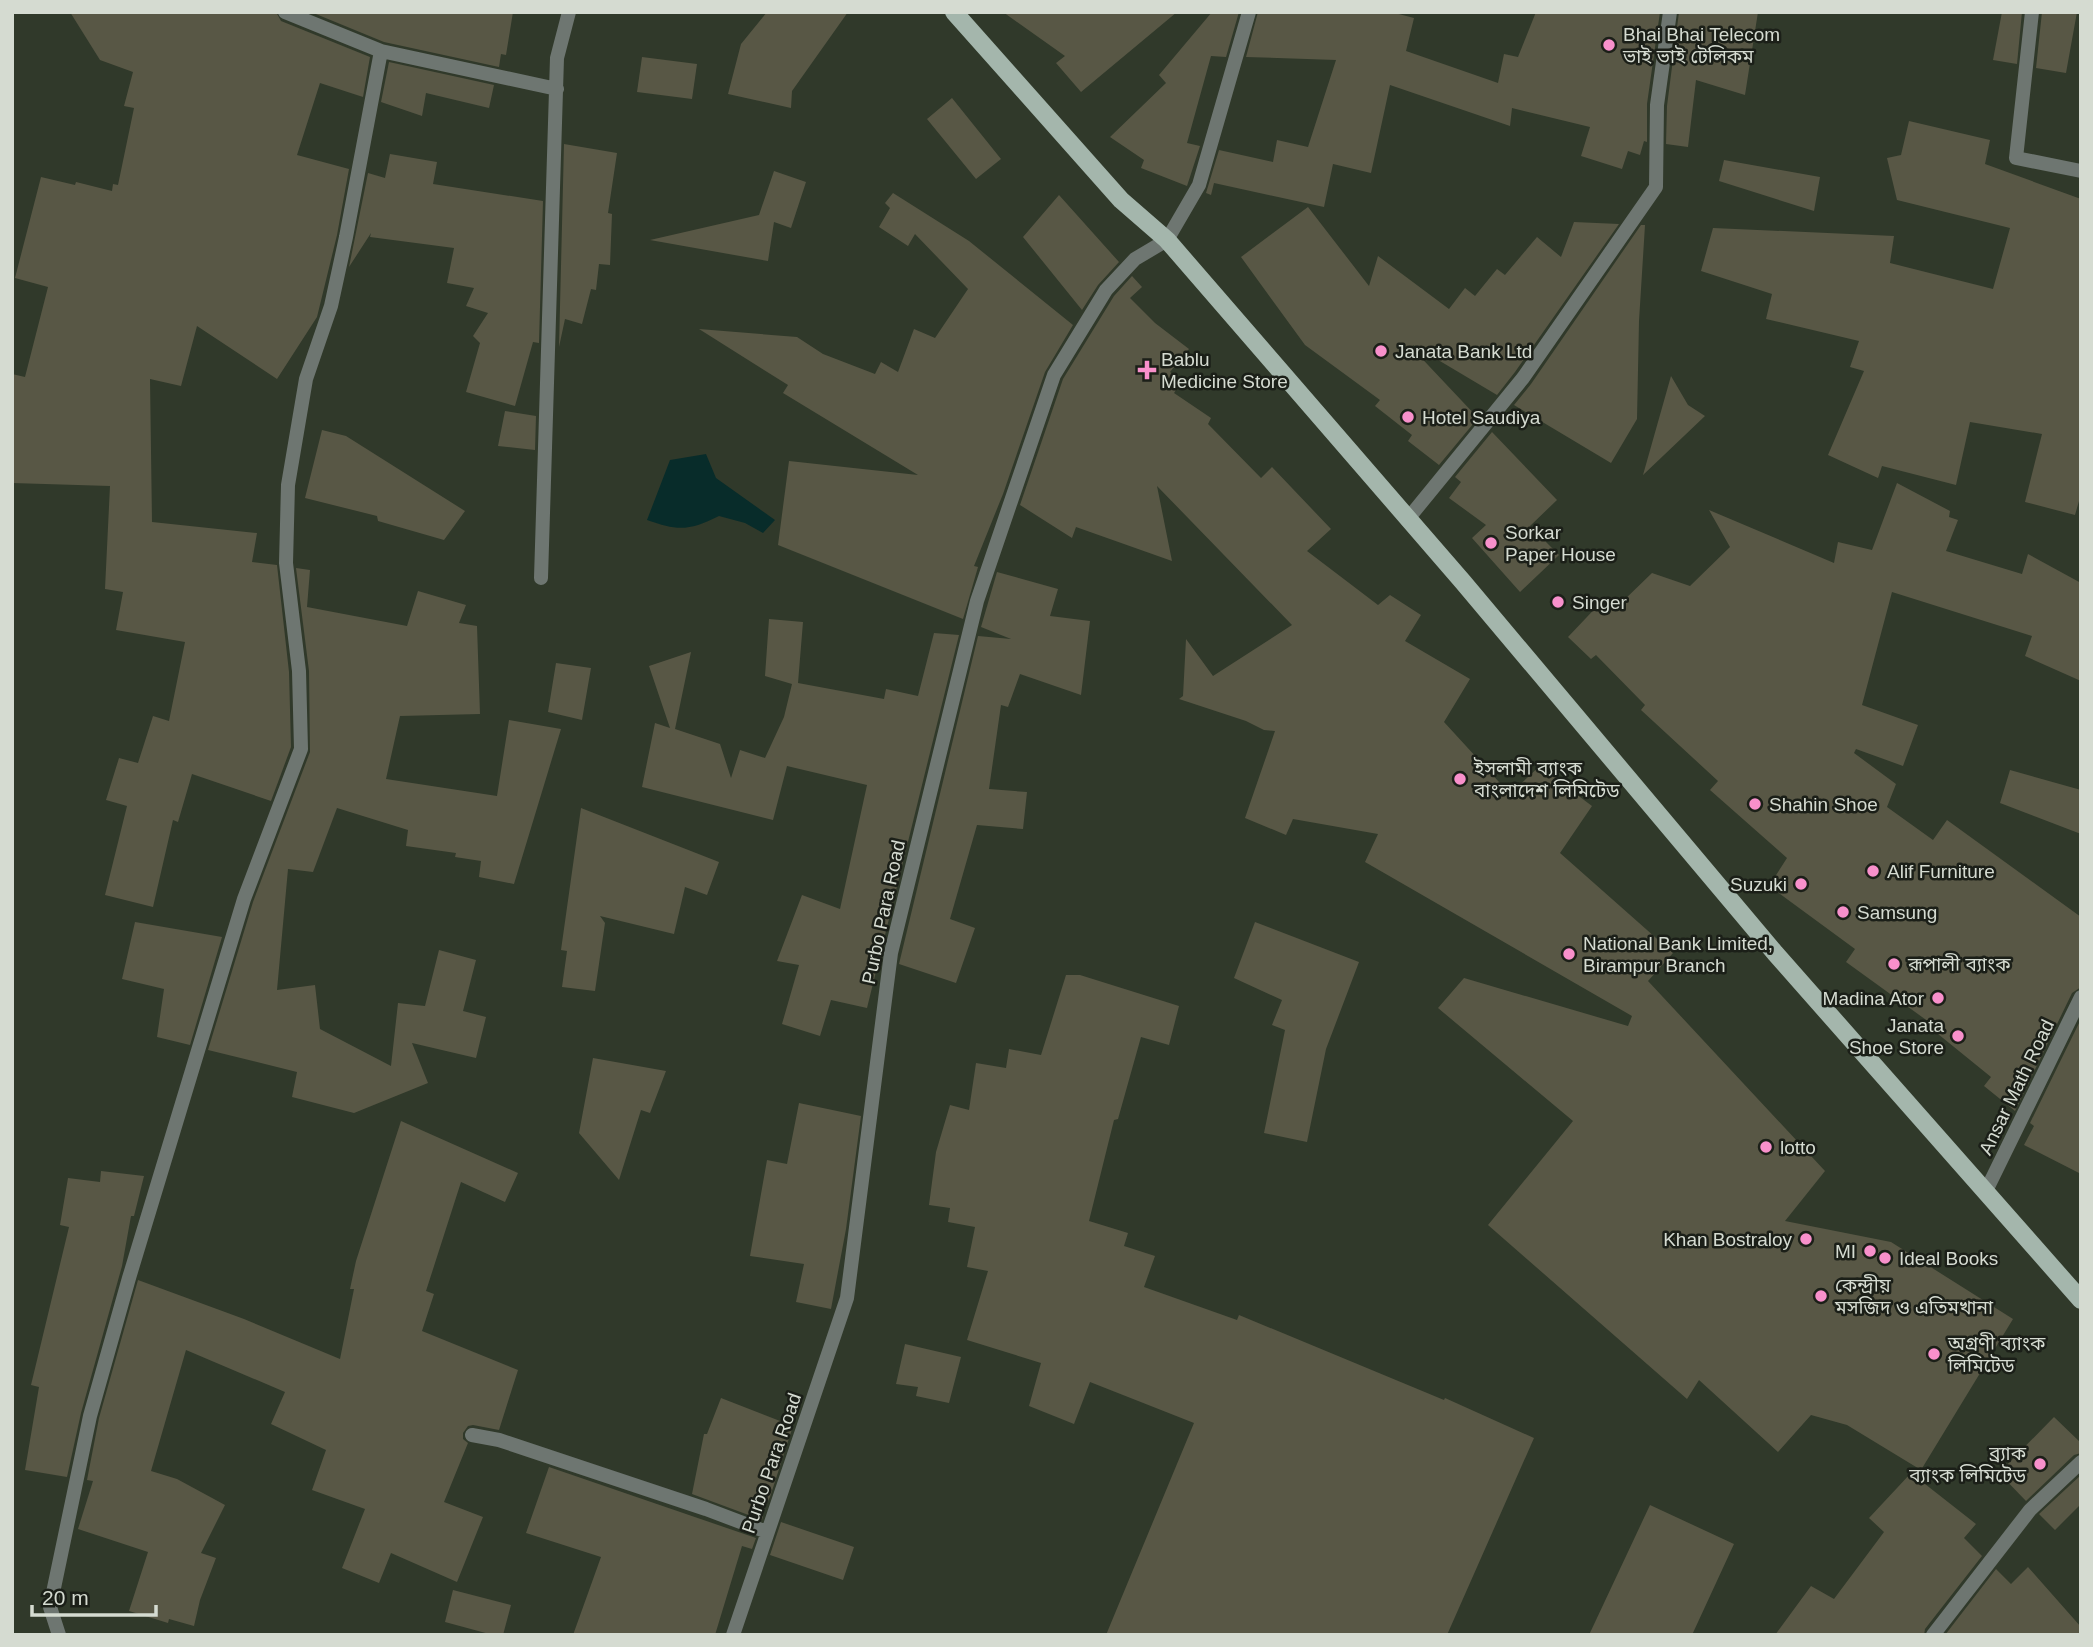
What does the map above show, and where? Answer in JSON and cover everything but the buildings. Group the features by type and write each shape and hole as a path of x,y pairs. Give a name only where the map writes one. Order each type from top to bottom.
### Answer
{"main road":[{"path":"954,12 1121,200 1167,240 1463,582 1775,953 2081,1300"}],"street":[{"path":"285,12 381,51 556,89"},
{"path":"541,578 557,58 569,12"},
{"path":"1167,240 1199,185 1249,12"},
{"path":"1407,520 1523,377 1656,187 1657,104 1670,12"},
{"path":"2032,12 2016,158 2081,171"},
{"path":"59,1635 50,1606 90,1416 243,899 301,750 299,671 286,563 288,485 306,379 331,306 346,237 381,51"},
{"name":"Purbo Para Road","path":"733,1635 847,1298 891,953 977,601 1054,375 1106,290 1135,259 1167,240"},
{"name":"Ansar Math Road","path":"1985,1194 2081,996"},
{"path":"472,1436 499,1440 767,1532"},
{"path":"1934,1635 2030,1510 2081,1462"}],"water":[{"path":"706,454 716,478 775,520 763,533 745,523 719,516 683,528 647,520 670,460"}],"place":[{"name":"Bhai Bhai Telecom ভাই ভাই টেলিকম","path":"1609,45"},
{"name":"Janata Bank Ltd","path":"1381,351"},
{"name":"Bablu Medicine Store","path":"1147,370"},
{"name":"Hotel Saudiya","path":"1408,417"},
{"name":"Sorkar Paper House","path":"1491,543"},
{"name":"Singer","path":"1558,602"},
{"name":"ইসলামী ব্যাংক বাংলাদেশ লিমিটেড","path":"1460,779"},
{"name":"Shahin Shoe","path":"1755,804"},
{"name":"Alif Furniture","path":"1873,871"},
{"name":"Suzuki","path":"1801,884"},
{"name":"Samsung","path":"1843,912"},
{"name":"National Bank Limited, Birampur Branch","path":"1569,954"},
{"name":"রূপালী ব্যাংক","path":"1894,964"},
{"name":"Madina Ator","path":"1938,998"},
{"name":"Janata Shoe Store","path":"1958,1036"},
{"name":"lotto","path":"1766,1147"},
{"name":"Khan Bostraloy","path":"1806,1239"},
{"name":"MI","path":"1870,1251"},
{"name":"Ideal Books","path":"1885,1258"},
{"name":"কেন্দ্রীয় মসজিদ ও এতিমখানা","path":"1821,1296"},
{"name":"অগ্রণী ব্যাংক লিমিটেড","path":"1934,1354"},
{"name":"ব্র্যাক ব্যাংক লিমিটেড","path":"2040,1464"}]}
